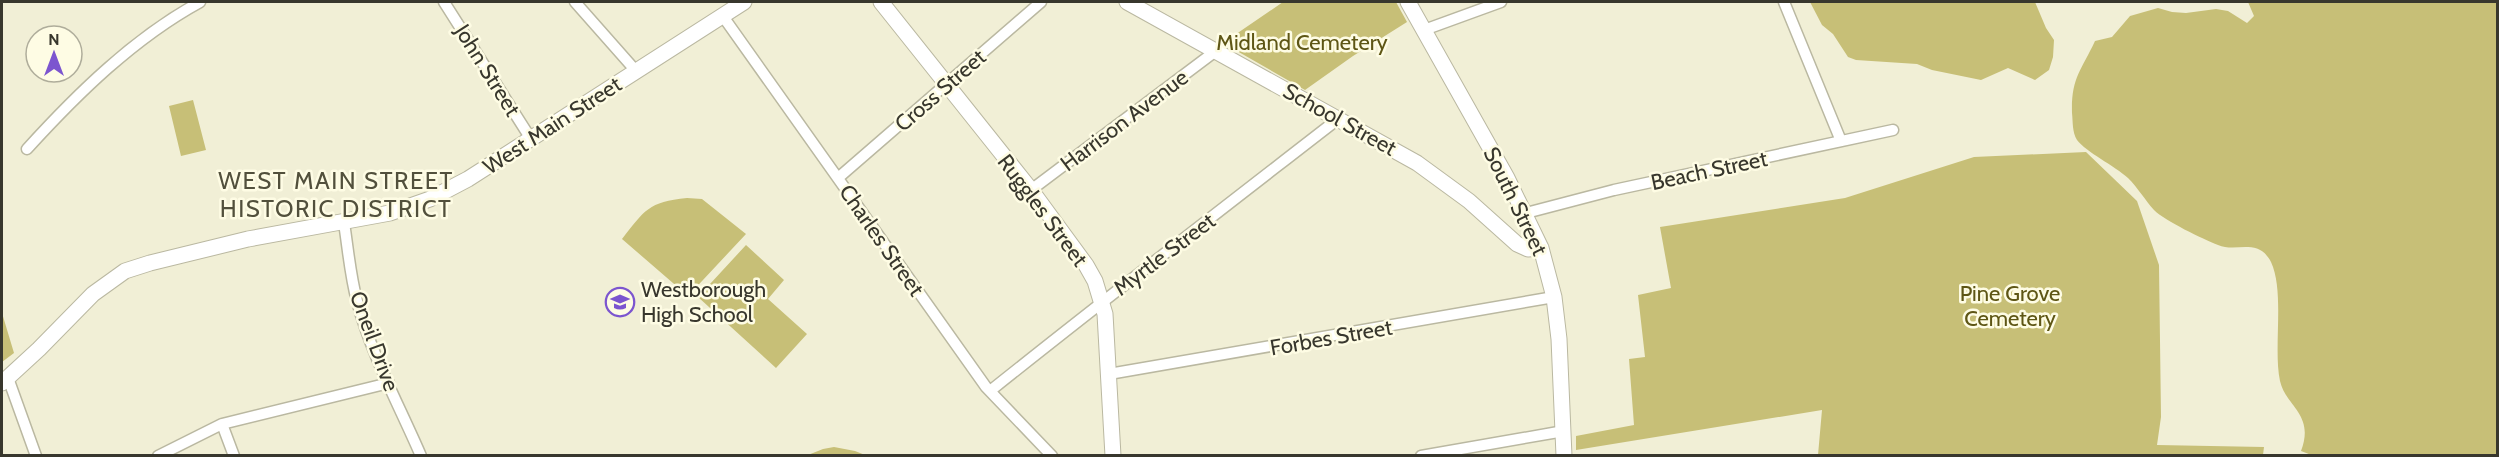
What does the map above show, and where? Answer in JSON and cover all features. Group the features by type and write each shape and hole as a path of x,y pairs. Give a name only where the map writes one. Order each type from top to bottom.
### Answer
{"main road":[{"name":"West Main Street","path":"5,381 93,294 125,272 150,263 248,239 390,213 430,200 468,179 744,2"},
{"name":"Ruggles Street","path":"881,2 1031,190 1086,265 1102,301 1109,374 1113,456"},
{"name":"School Street","path":"1127,2 1217,50 1435,175 1469,201 1517,244 1528,249 1542,248"},
{"name":"South Street","path":"1408,2 1526,213 1542,248 1554,297 1559,339 1564,456"}],"street":[{"path":"27,149 56,118 140,42 178,14 200,2"},
{"name":"John Street","path":"444,2 531,139"},
{"path":"575,2 636,71"},
{"name":"Cross Street","path":"838,178 1041,2"},
{"path":"1424,30 1501,2"},
{"path":"1784,2 1836,123 1841,141"},
{"name":"Charles Street","path":"722,15 990,392 1052,456"},
{"name":"Harrison Avenue","path":"1031,190 1217,50"},
{"name":"Myrtle Street","path":"990,392 1102,301 1181,243 1338,118"},
{"name":"Beach Street","path":"1526,213 1614,190 1893,130"},
{"name":"Oneil Drive","path":"344,222 357,300 389,383 421,456"},
{"name":"Forbes Street","path":"1109,374 1554,297"},
{"path":"5,381 36,456"},
{"path":"158,456 222,424 389,383"},
{"path":"222,424 234,456"},
{"path":"1421,456 1564,431"}],"green space":[{"name":"Midland Cemetery","path":"1283,2 1396,2 1407,22 1305,90 1223,43"},
{"path":"1810,2 2035,2 2054,40 2053,57 2049,70 2035,80 2008,68 1981,80 1932,70 1917,64 1856,60 1848,57 1833,34 1822,25"},
{"path":"2248,2 2497,2 2497,455 2314,456 2301,451 2304,438 2302,419 2283,390 2280,381 2277,289 2275,274 2266,254 2253,248 2218,245 2167,219 2154,210 2128,178 2077,140 2073,123 2073,91 2078,75 2095,41 2112,37 2130,16 2158,8 2186,13 2216,9 2228,11 2247,23 2254,16"},
{"path":"193,100 206,150 181,156 169,106"},
{"name":"Pine Grove Cemetery","path":"2086,152 2137,201 2159,265 2161,417 2157,445 2264,447 2263,455 1818,455 1822,410 1576,450 1576,436 1634,425 1629,359 1645,357 1638,295 1671,288 1660,227 1845,198 1974,157"},
{"path":"687,198 702,199 746,234 688,296 622,239 648,209 664,202"},
{"path":"746,245 784,280 768,299 807,334 776,368 698,297"},
{"path":"2,313 14,353 2,362"},
{"path":"834,447 855,451 865,455 808,455"}],"place":[{"name":"Westborough High School","path":"620,302"}],"district":[{"name":"WEST MAIN STREET HISTORIC DISTRICT","path":"336,195"}]}
